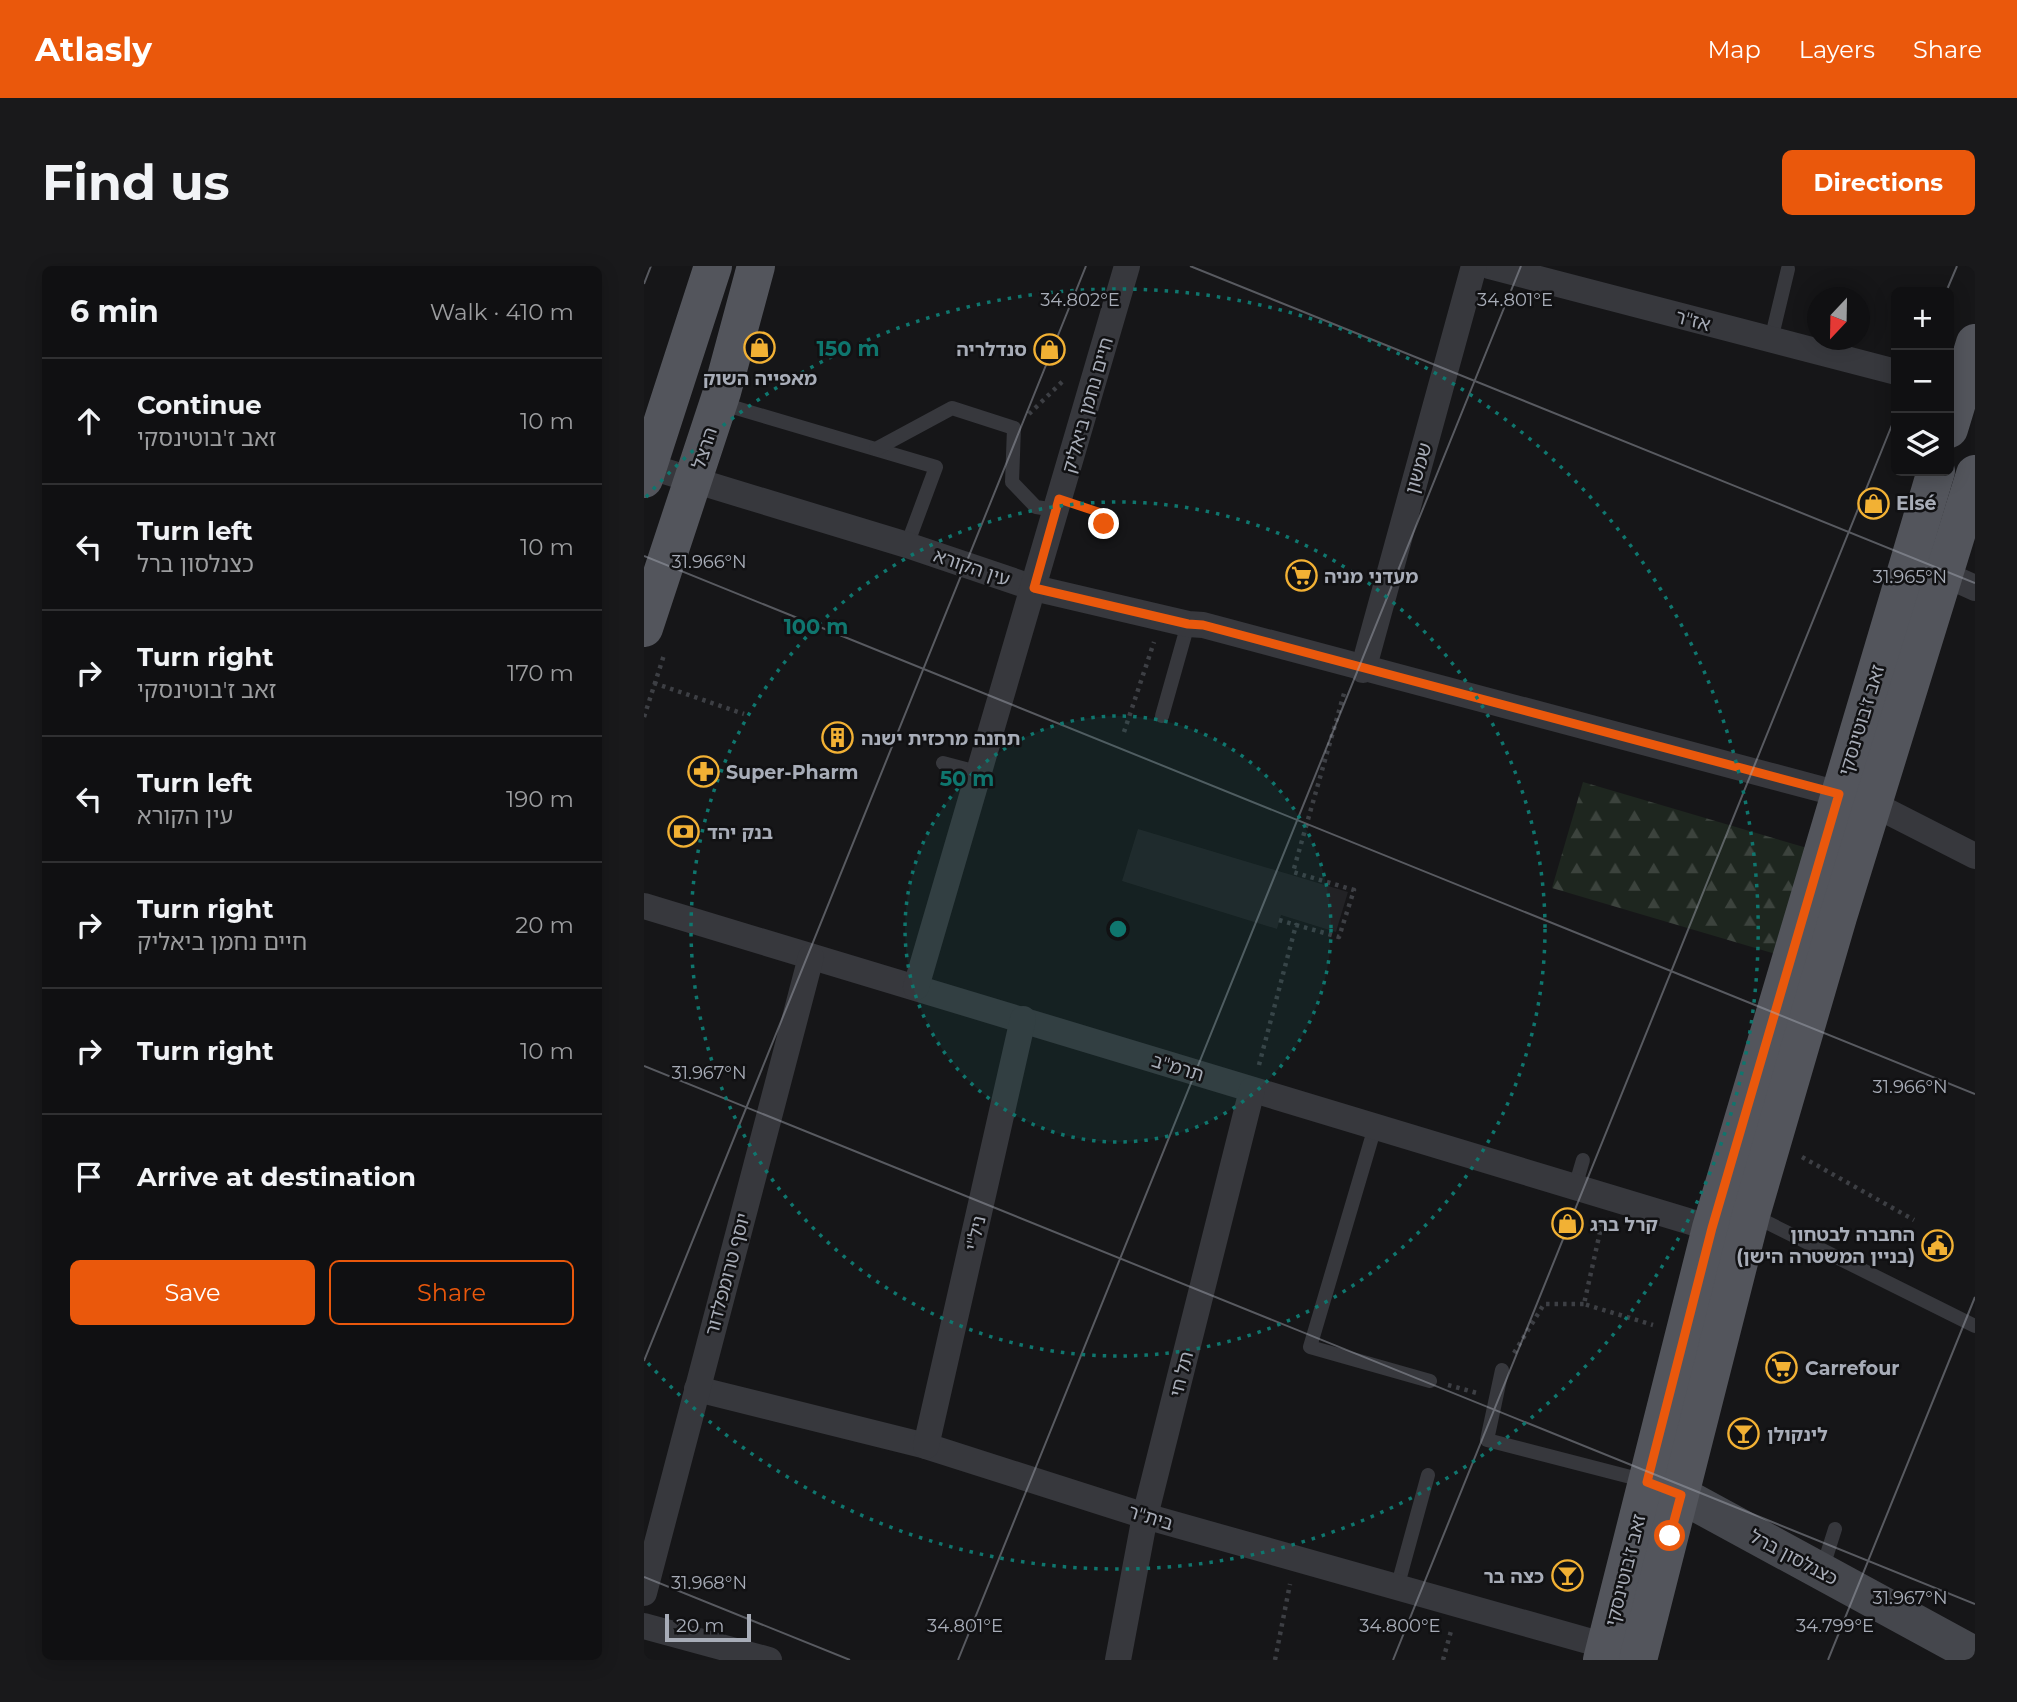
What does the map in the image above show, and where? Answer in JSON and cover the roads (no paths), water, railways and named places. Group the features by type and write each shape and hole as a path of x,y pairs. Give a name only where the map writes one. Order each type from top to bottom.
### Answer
{"main road":[{"path":"646,470 713,266"},
{"name":"הרצל","path":"644,628 722,393 756,266"},
{"path":"1951,413 1955,387 1975,343"},
{"name":"זאב ז'בוטינסקי","path":"1664,1489 1684,1335 1712,1228 1746,1074 1856,799 1960,581 1975,474"},
{"name":"זאב ז'בוטינסקי","path":"1615,1655 1773,1140 1935,476"}],"street":[{"name":"חיים נחמן ביאליק","path":"916,987 1127,266"},
{"name":"שמשון","path":"1357,668 1474,266"},
{"name":"אז\"ר","path":"1489,266 1891,371"},
{"name":"עין הקורא","path":"646,470 694,480 907,545 1034,588 1203,625 1856,799 1975,856"},
{"name":"תרמ\"ב","path":"644,906 1712,1228"},
{"name":"יוסף טרומפלדור","path":"644,1592 811,957"},
{"name":"ניל\"י","path":"926,1447 1023,1019"},
{"name":"תל חי","path":"1118,1660 1145,1516 1252,1090"},
{"name":"בית\"ר","path":"697,1389 926,1447 1145,1516 1458,1606 1615,1655"},
{"name":"כצנלסון ברל","path":"1664,1489 1975,1655"},
{"path":"644,1626 769,1660"}],"lane":[{"path":"1771,340 1788,269"},
{"path":"722,393 726,405 936,467 907,545"},
{"path":"876,449 952,408 1014,429 1012,482 1036,507 1058,504"},
{"path":"1162,716 1175,621"},
{"path":"943,763 977,772"},
{"path":"1376,1127 1310,1347 1430,1381"},
{"path":"1575,1187 1583,1160"},
{"path":"1751,1215 1975,1326"},
{"path":"1502,1370 1487,1440 1664,1489"},
{"path":"1397,1588 1428,1475"},
{"path":"1821,1572 1835,1529"}],"place":[{"name":"מאפייה השוק","path":"760,347"},
{"name":"סנדלריה","path":"1050,349"},
{"name":"Elsé","path":"1873,503"},
{"name":"מעדני מניה","path":"1301,576"},
{"name":"תחנה מרכזית ישנה","path":"838,738"},
{"name":"Super-Pharm","path":"703,772"},
{"name":"בנק יהד","path":"684,832"},
{"name":"קרל ברג","path":"1567,1224"},
{"name":"החברה לבטחון (בניין המשטרה הישן)","path":"1938,1245"},
{"name":"Carrefour","path":"1782,1368"},
{"name":"לינקולן","path":"1744,1434"},
{"name":"כצה בר","path":"1567,1576"}]}
